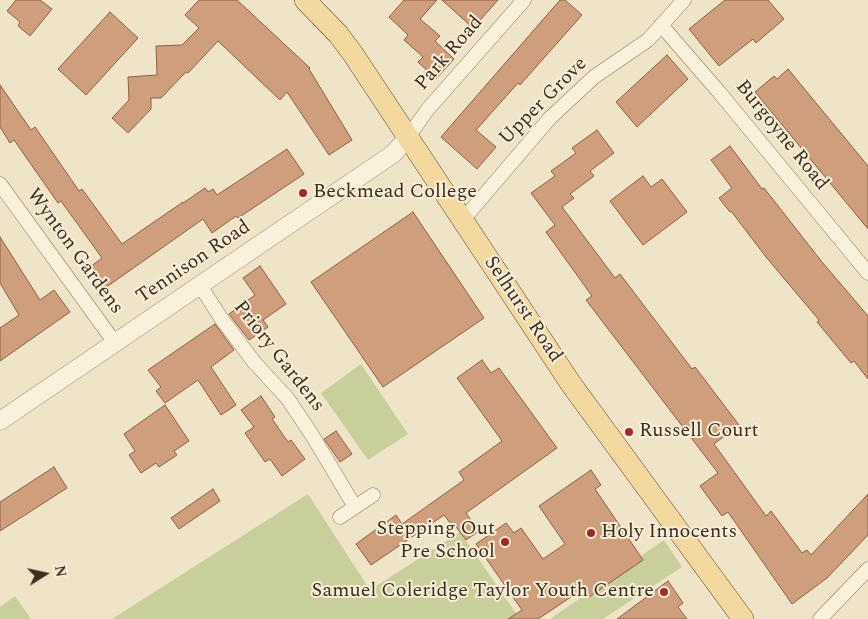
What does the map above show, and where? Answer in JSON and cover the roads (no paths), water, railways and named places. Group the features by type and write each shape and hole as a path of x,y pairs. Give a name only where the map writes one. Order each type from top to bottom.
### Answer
{"main road":[{"name":"Selhurst Road","path":"305,0 354,54 462,221 571,384 743,619"}],"street":[{"name":"Park Road","path":"408,137 428,109 524,0"},
{"name":"Upper Grove","path":"462,221 550,118 594,76 640,47 684,0"},
{"name":"Burgoyne Road","path":"662,25 868,273"},
{"name":"Tennison Road","path":"0,421 393,154 408,137"},
{"name":"Wynton Gardens","path":"0,184 115,343"},
{"name":"Priory Gardens","path":"199,284 221,318 254,362 288,399 312,434 355,507"},
{"path":"340,516 373,495"},
{"path":"820,619 868,569"}],"place":[{"name":"Beckmead College","path":"303,193"},
{"name":"Russell Court","path":"629,432"},
{"name":"Holy Innocents","path":"591,533"},
{"name":"Stepping Out Pre School","path":"505,542"},
{"name":"Samuel Coleridge Taylor Youth Centre","path":"664,592"}]}
